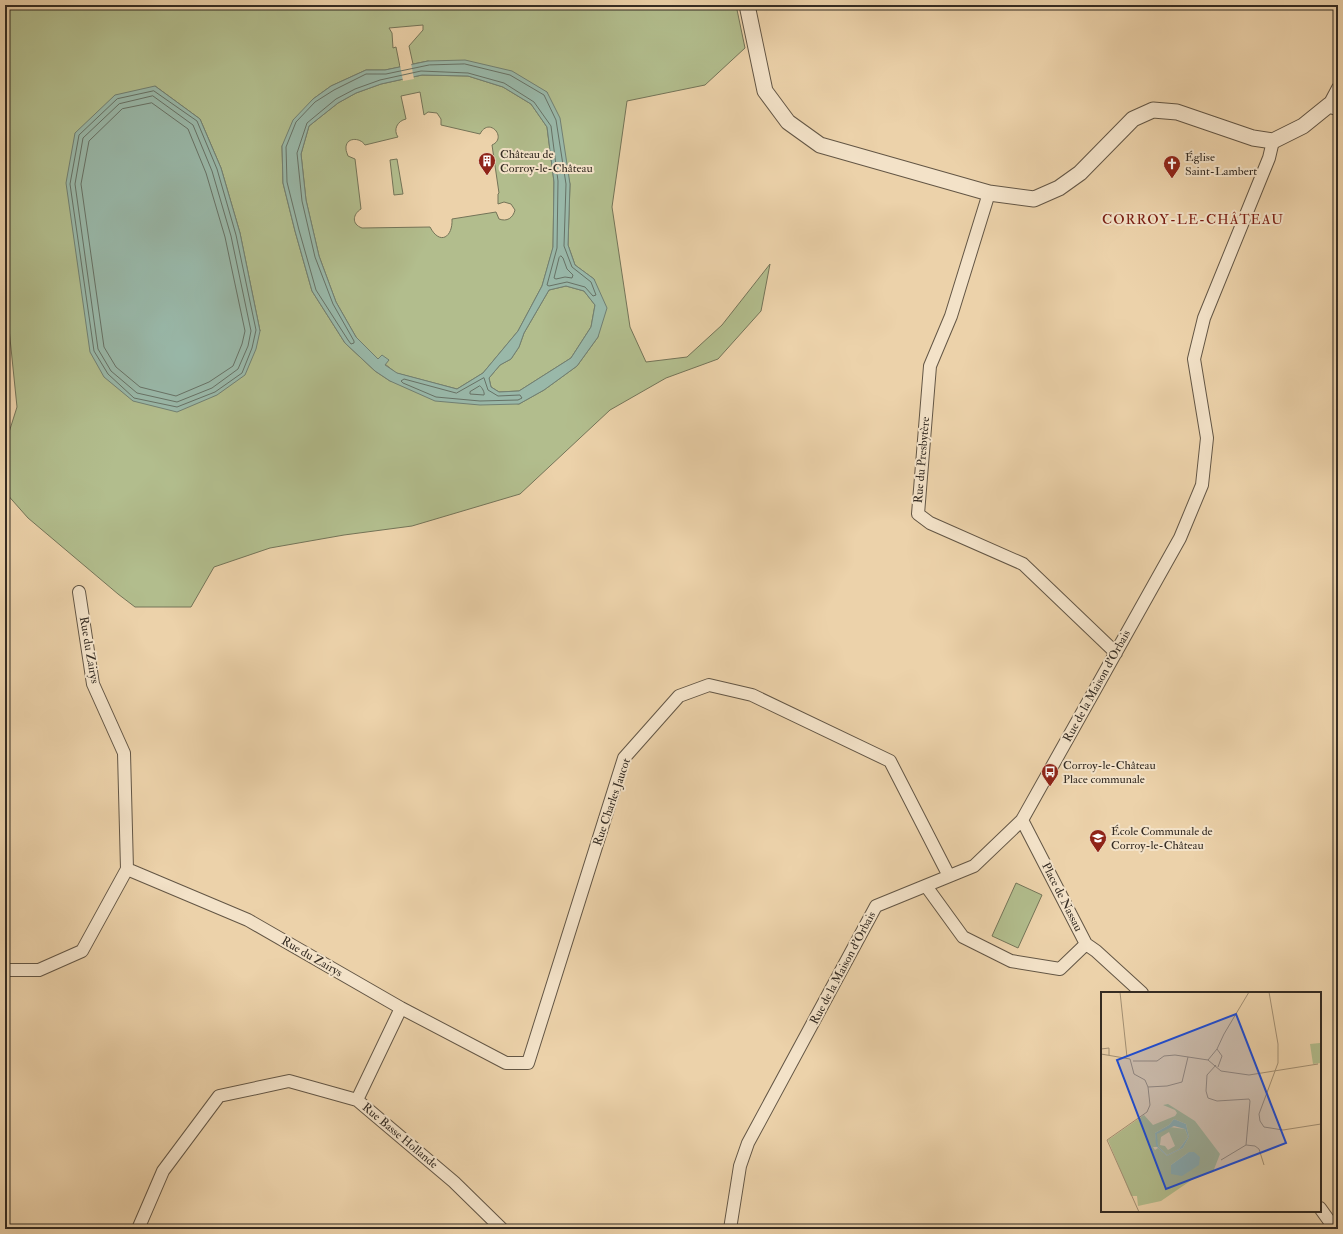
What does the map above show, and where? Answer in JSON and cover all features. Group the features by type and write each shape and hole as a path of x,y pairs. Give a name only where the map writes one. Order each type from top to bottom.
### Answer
{"street":[{"path":"747,5 765,91 788,122 820,145 989,193 1034,199 1059,188 1080,174 1133,119 1153,110 1178,112 1253,138 1273,141 1303,126 1334,106 1338,88"},
{"name":"Rue de la Maison d'Orbais","path":"730,1229 740,1166 748,1143 876,906 974,866 1022,820 1180,538 1202,485 1207,438 1194,359 1204,318 1269,158 1273,141"},
{"name":"Rue du Presbytère","path":"989,193 951,316 930,366 918,514 930,523 1023,564 1116,654"},
{"name":"Rue du Zairys","path":"79,592 93,684 124,752 127,870 248,920 401,1008"},
{"name":"Rue Charles Jaucot","path":"401,1008 506,1063 528,1063 624,758 679,696 709,686 752,695 890,761 949,876"},
{"name":"Place de Nassau","path":"926,886 963,937 1011,961 1060,969 1086,944 1022,820"},
{"path":"5,970 40,970 82,951 127,870"},
{"path":"1086,944 1096,951 1141,992"},
{"path":"357,1100 401,1008"},
{"name":"Rue Basse Hollande","path":"138,1229 163,1171 219,1096 289,1081 357,1100 454,1182 502,1229"},
{"path":"1321,1209 1336,1229"}],"green space":[{"path":"5,5 736,5 745,48 705,85 627,101 612,207 630,327 646,362 687,357 722,325 770,264 761,311 718,359 666,378 610,410 520,494 412,526 344,535 270,548 214,567 191,607 135,607 28,518 5,492 5,445 17,407 5,299","holes":["423,25 423,30 409,46 413,64 428,61 547,92 570,184 568,245 575,265 594,279 598,337 577,366 544,390 519,404 390,381 375,371 345,343 312,291 295,231 283,183 282,146 313,99 331,86 366,70 385,70 400,67 396,47 393,48 392,33 389,28","155,86 200,119 221,168 240,233 260,331"]},
{"path":"422,75 468,76 503,87 531,104 547,127 554,182 553,248 542,286 518,331 483,373 457,389 396,373 385,364 389,360 378,359 356,337 336,302 319,256 306,200 301,154 309,126 338,103 356,93 381,84","holes":["420,92 424,115 428,112 437,113 441,119 441,125 480,134 488,127 495,130 498,134 498,138 492,145 499,193 498,204 504,202 511,204 515,210 511,217 507,220 499,219 496,212 452,219 450,231 445,237 442,238 434,233 430,227 362,228 356,224 354,219 358,211 361,209 355,159 348,156 346,145 350,140 357,140 363,142 365,145 398,137 396,132 397,126 400,122 406,119 401,96"]},
{"path":"397,159 403,194 394,195 390,160"},
{"path":"566,286 584,291 595,305 591,327 571,358 519,391 499,392 491,387 489,378 500,365 511,359 519,347 524,333 549,290"},
{"path":"1016,883 1042,895 1018,948 992,936"}],"water":[{"path":"465,60 512,71 547,92 560,118 570,184 568,245 575,265 594,279 607,308 598,337 577,366 544,390 519,404 480,405 435,401 390,381 375,371 345,343 312,291 295,231 283,183 282,146 293,120 313,99 331,86 366,70 385,70 428,61","holes":["422,75 468,76 503,87 531,104 547,127 554,182 553,247 542,286 518,331 483,373 457,389 397,373 385,365 389,360 382,355 378,359 356,337 336,302 319,256 306,200 301,154 309,126 338,103 356,93 381,84","566,286 584,291 595,305 591,327 571,358 519,391 499,392 491,387 489,378 500,365 511,359 519,347 524,333 549,290"]},
{"path":"155,86 200,119 221,168 240,233 260,331 256,349 245,375 217,395 177,412 133,401 104,377 90,352 66,183 75,133 115,95"}],"pier":[{"path":"411,63 414,79 403,81 400,65"}],"place":[{"name":"Château de Corroy-le-Château","path":"487,176"},
{"name":"Église Saint-Lambert","path":"1172,179"},
{"name":"Corroy-le-Château Place communale","path":"1050,787"},
{"name":"École Communale de Corroy-le-Château","path":"1098,853"}],"district":[{"name":"CORROY-LE-CHÂTEAU","path":"1193,219"}]}
